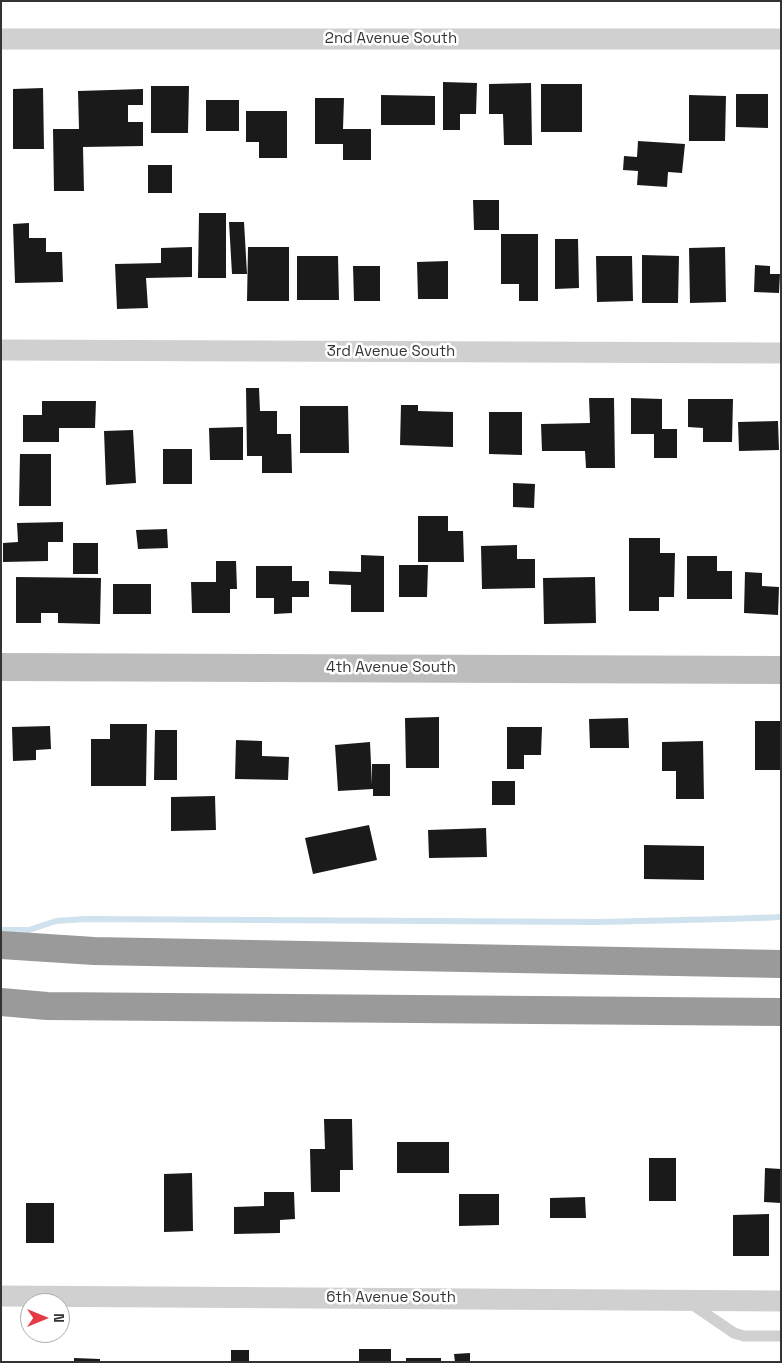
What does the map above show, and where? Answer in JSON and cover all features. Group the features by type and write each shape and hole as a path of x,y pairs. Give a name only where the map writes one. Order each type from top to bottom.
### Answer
{"highway":[{"path":"1,945 104,951 781,964"},
{"path":"1,1002 47,1006 781,1012"}],"street":[{"name":"2nd Avenue South","path":"1,39 781,39"},
{"name":"3rd Avenue South","path":"1,350 781,353"},
{"name":"4th Avenue South","path":"1,667 781,670"},
{"name":"6th Avenue South","path":"1,1296 781,1301"}],"lane":[{"path":"687,1300 734,1333 744,1336 781,1336"}],"building":[{"path":"443,82 477,83 476,114 460,114 460,130 443,130"},
{"path":"531,83 532,145 504,145 503,114 489,114 489,84"},
{"path":"541,84 582,84 582,132 541,132"},
{"path":"151,86 189,86 188,133 151,133"},
{"path":"43,88 44,149 13,149 13,89"},
{"path":"143,89 143,105 128,105 128,122 143,122 143,146 83,147 84,191 54,191 53,129 79,129 78,91"},
{"path":"736,94 768,94 768,128 736,127"},
{"path":"381,95 435,96 435,125 381,125"},
{"path":"689,95 726,96 725,141 689,141"},
{"path":"315,98 344,98 343,129 371,129 371,160 343,160 343,144 315,144"},
{"path":"206,100 239,100 239,131 206,131"},
{"path":"246,111 287,111 287,158 259,158 259,142 246,142"},
{"path":"638,141 685,144 682,173 668,172 667,187 637,185 638,171 623,170 624,156 637,157"},
{"path":"148,165 172,165 172,193 148,193"},
{"path":"473,200 499,200 499,230 474,230"},
{"path":"199,213 226,213 226,278 198,278"},
{"path":"229,222 244,222 247,274 232,274"},
{"path":"29,223 29,238 46,238 46,252 62,252 63,282 15,283 13,224"},
{"path":"501,234 538,234 538,301 519,301 519,284 501,284"},
{"path":"555,239 578,239 579,288 555,289"},
{"path":"192,247 192,277 146,278 148,308 117,309 115,264 161,263 161,248"},
{"path":"248,247 289,247 289,301 247,301"},
{"path":"725,247 726,302 690,303 689,248"},
{"path":"642,255 679,256 678,303 642,303"},
{"path":"297,256 338,256 339,300 297,300"},
{"path":"596,256 632,256 633,301 597,302"},
{"path":"448,261 448,299 418,299 417,262"},
{"path":"755,265 770,266 770,274 780,274 779,293 754,292"},
{"path":"353,266 380,266 380,301 354,301"},
{"path":"246,388 259,388 260,411 277,411 277,434 291,434 292,473 262,473 262,456 247,456"},
{"path":"589,398 614,398 615,468 586,468 585,451 542,451 541,424 590,423"},
{"path":"631,398 662,399 662,429 677,429 677,458 654,458 654,434 631,434"},
{"path":"688,399 733,399 732,442 703,442 703,428 688,427"},
{"path":"42,401 96,401 95,428 59,428 59,442 23,442 23,415 42,415"},
{"path":"401,405 418,405 418,411 453,412 453,447 400,445"},
{"path":"300,406 348,406 349,453 300,453"},
{"path":"489,412 522,412 522,455 489,454"},
{"path":"778,421 779,450 739,451 738,422"},
{"path":"243,427 243,460 210,460 209,428"},
{"path":"133,430 136,483 106,485 104,431"},
{"path":"163,449 192,449 192,484 163,484"},
{"path":"20,454 51,454 51,506 19,506"},
{"path":"513,483 535,484 534,508 513,507"},
{"path":"418,516 448,516 448,531 463,531 464,562 418,562"},
{"path":"63,522 63,542 48,542 48,561 3,562 3,543 18,542 17,523"},
{"path":"167,529 168,548 138,549 136,530"},
{"path":"629,538 660,538 660,553 675,553 674,597 659,597 659,611 629,611"},
{"path":"73,543 98,543 98,574 73,574"},
{"path":"517,545 517,559 535,559 535,588 482,589 481,546"},
{"path":"361,555 384,556 384,612 351,612 351,585 329,584 329,571 361,572"},
{"path":"687,556 717,556 717,571 732,571 732,599 687,599"},
{"path":"216,561 236,561 237,589 230,589 230,613 192,613 191,582 216,582"},
{"path":"399,565 428,565 427,597 399,597"},
{"path":"256,566 292,566 292,581 309,581 309,597 292,597 292,613 274,614 274,598 256,598"},
{"path":"745,572 762,573 762,586 779,587 778,615 744,613"},
{"path":"16,577 101,578 100,624 58,623 58,613 41,613 41,623 16,623"},
{"path":"595,577 596,623 544,624 543,578"},
{"path":"113,584 151,584 151,614 113,614"},
{"path":"439,717 439,768 406,768 405,718"},
{"path":"628,718 629,748 590,748 589,719"},
{"path":"755,721 781,721 781,770 755,770"},
{"path":"110,724 147,724 146,786 91,786 91,739 110,739"},
{"path":"50,726 51,749 36,750 36,760 13,761 12,727"},
{"path":"507,727 542,727 541,755 524,755 524,769 507,769"},
{"path":"155,730 177,730 177,780 154,780"},
{"path":"236,740 262,741 262,756 289,757 288,780 235,779"},
{"path":"703,741 704,799 676,799 676,771 662,771 662,742"},
{"path":"370,742 372,785 372,764 390,764 390,796 373,796 373,789 338,791 335,745"},
{"path":"492,781 515,781 515,805 492,805"},
{"path":"215,796 216,830 171,831 171,797"},
{"path":"369,825 377,860 313,874 305,838"},
{"path":"486,828 487,857 429,858 428,830"},
{"path":"644,845 704,846 704,880 644,879"},
{"path":"324,1119 352,1119 353,1170 340,1170 340,1192 311,1192 310,1149 325,1149"},
{"path":"397,1142 449,1142 449,1173 397,1173"},
{"path":"649,1158 676,1158 676,1201 649,1201"},
{"path":"765,1168 781,1169 781,1203 764,1202"},
{"path":"192,1173 193,1231 164,1232 164,1174"},
{"path":"264,1192 294,1192 295,1219 280,1220 280,1233 234,1234 234,1207 264,1206"},
{"path":"459,1194 499,1194 499,1225 459,1226"},
{"path":"585,1197 586,1218 550,1218 550,1198"},
{"path":"26,1203 54,1203 54,1243 26,1243"},
{"path":"769,1214 769,1256 733,1256 733,1215"},
{"path":"359,1349 391,1349 391,1362 359,1362"},
{"path":"231,1350 249,1350 249,1362 231,1362"},
{"path":"470,1353 470,1362 455,1362 454,1354"},
{"path":"74,1358 100,1359 100,1362 74,1362"},
{"path":"406,1358 441,1358 441,1362 406,1362"}],"waterway":[{"path":"1,930 29,930 56,921 85,919 600,922 781,917"}]}
